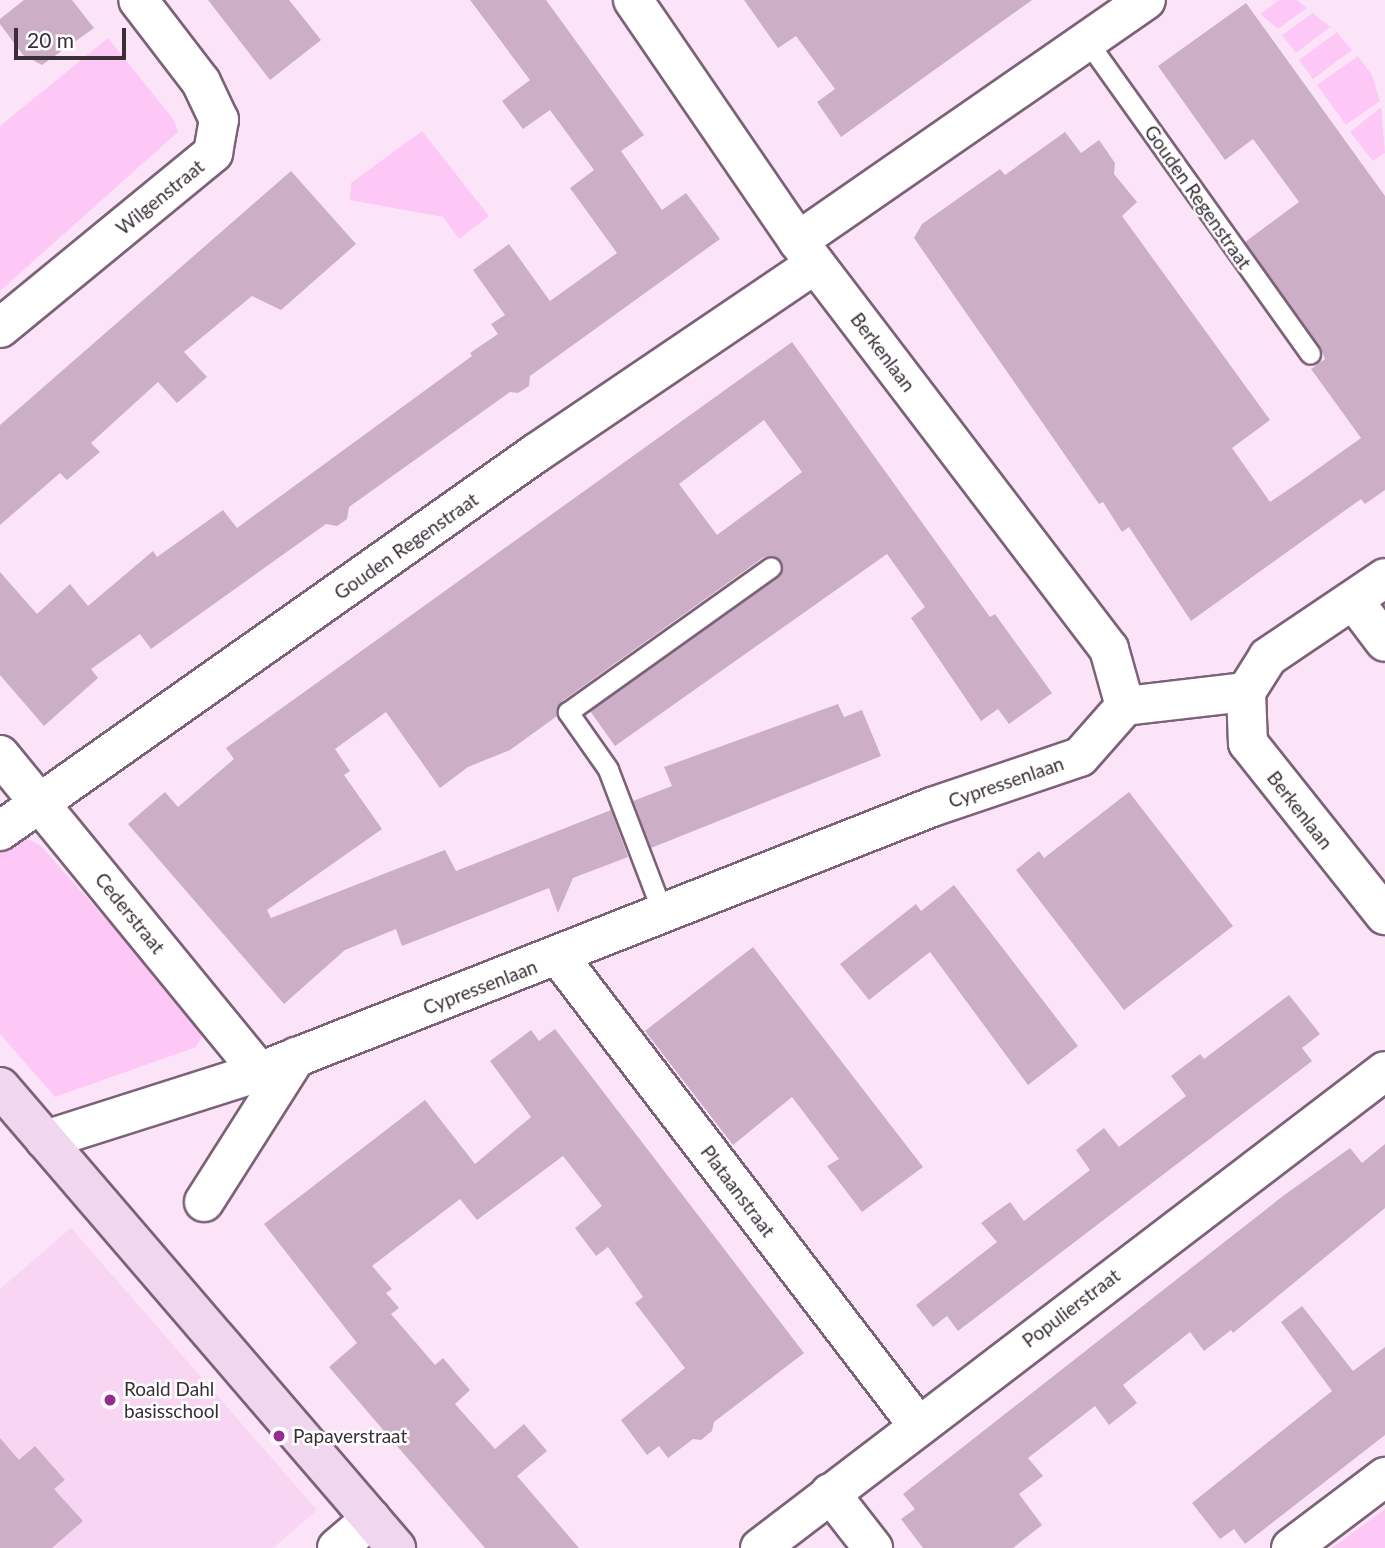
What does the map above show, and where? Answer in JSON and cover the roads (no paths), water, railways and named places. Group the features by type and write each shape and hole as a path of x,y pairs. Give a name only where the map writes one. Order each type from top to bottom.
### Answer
{"street":[{"name":"Wilgenstraat","path":"0,328 213,153 219,120 201,82 138,0"},
{"name":"Berkenlaan","path":"633,0 806,252 1110,649 1125,706"},
{"name":"Gouden Regenstraat","path":"0,831 536,453 1087,41 1146,0"},
{"path":"1125,706 1246,692 1268,657 1385,578"},
{"path":"1354,601 1385,642"},
{"name":"Berkenlaan","path":"1246,692 1248,743 1384,912"},
{"name":"Cypressenlaan","path":"45,1140 259,1072 664,916 932,807 1080,757 1125,706"},
{"name":"Cederstraat","path":"0,755 259,1072"},
{"name":"Plataanstraat","path":"559,957 917,1424"},
{"path":"204,1202 296,1057"},
{"name":"Populierstraat","path":"760,1548 917,1424 1385,1071"},
{"path":"0,1087 396,1548"},
{"path":"1291,1548 1385,1478"},
{"path":"830,1493 873,1548"},
{"path":"337,1548 371,1519"}],"lane":[{"name":"Gouden Regenstraat","path":"1087,41 1310,354"},
{"path":"664,916 608,769 568,712 771,567"}],"place":[{"name":"Roald Dahl basisschool","path":"110,1400"},
{"name":"Papaverstraat","path":"279,1436"}]}
